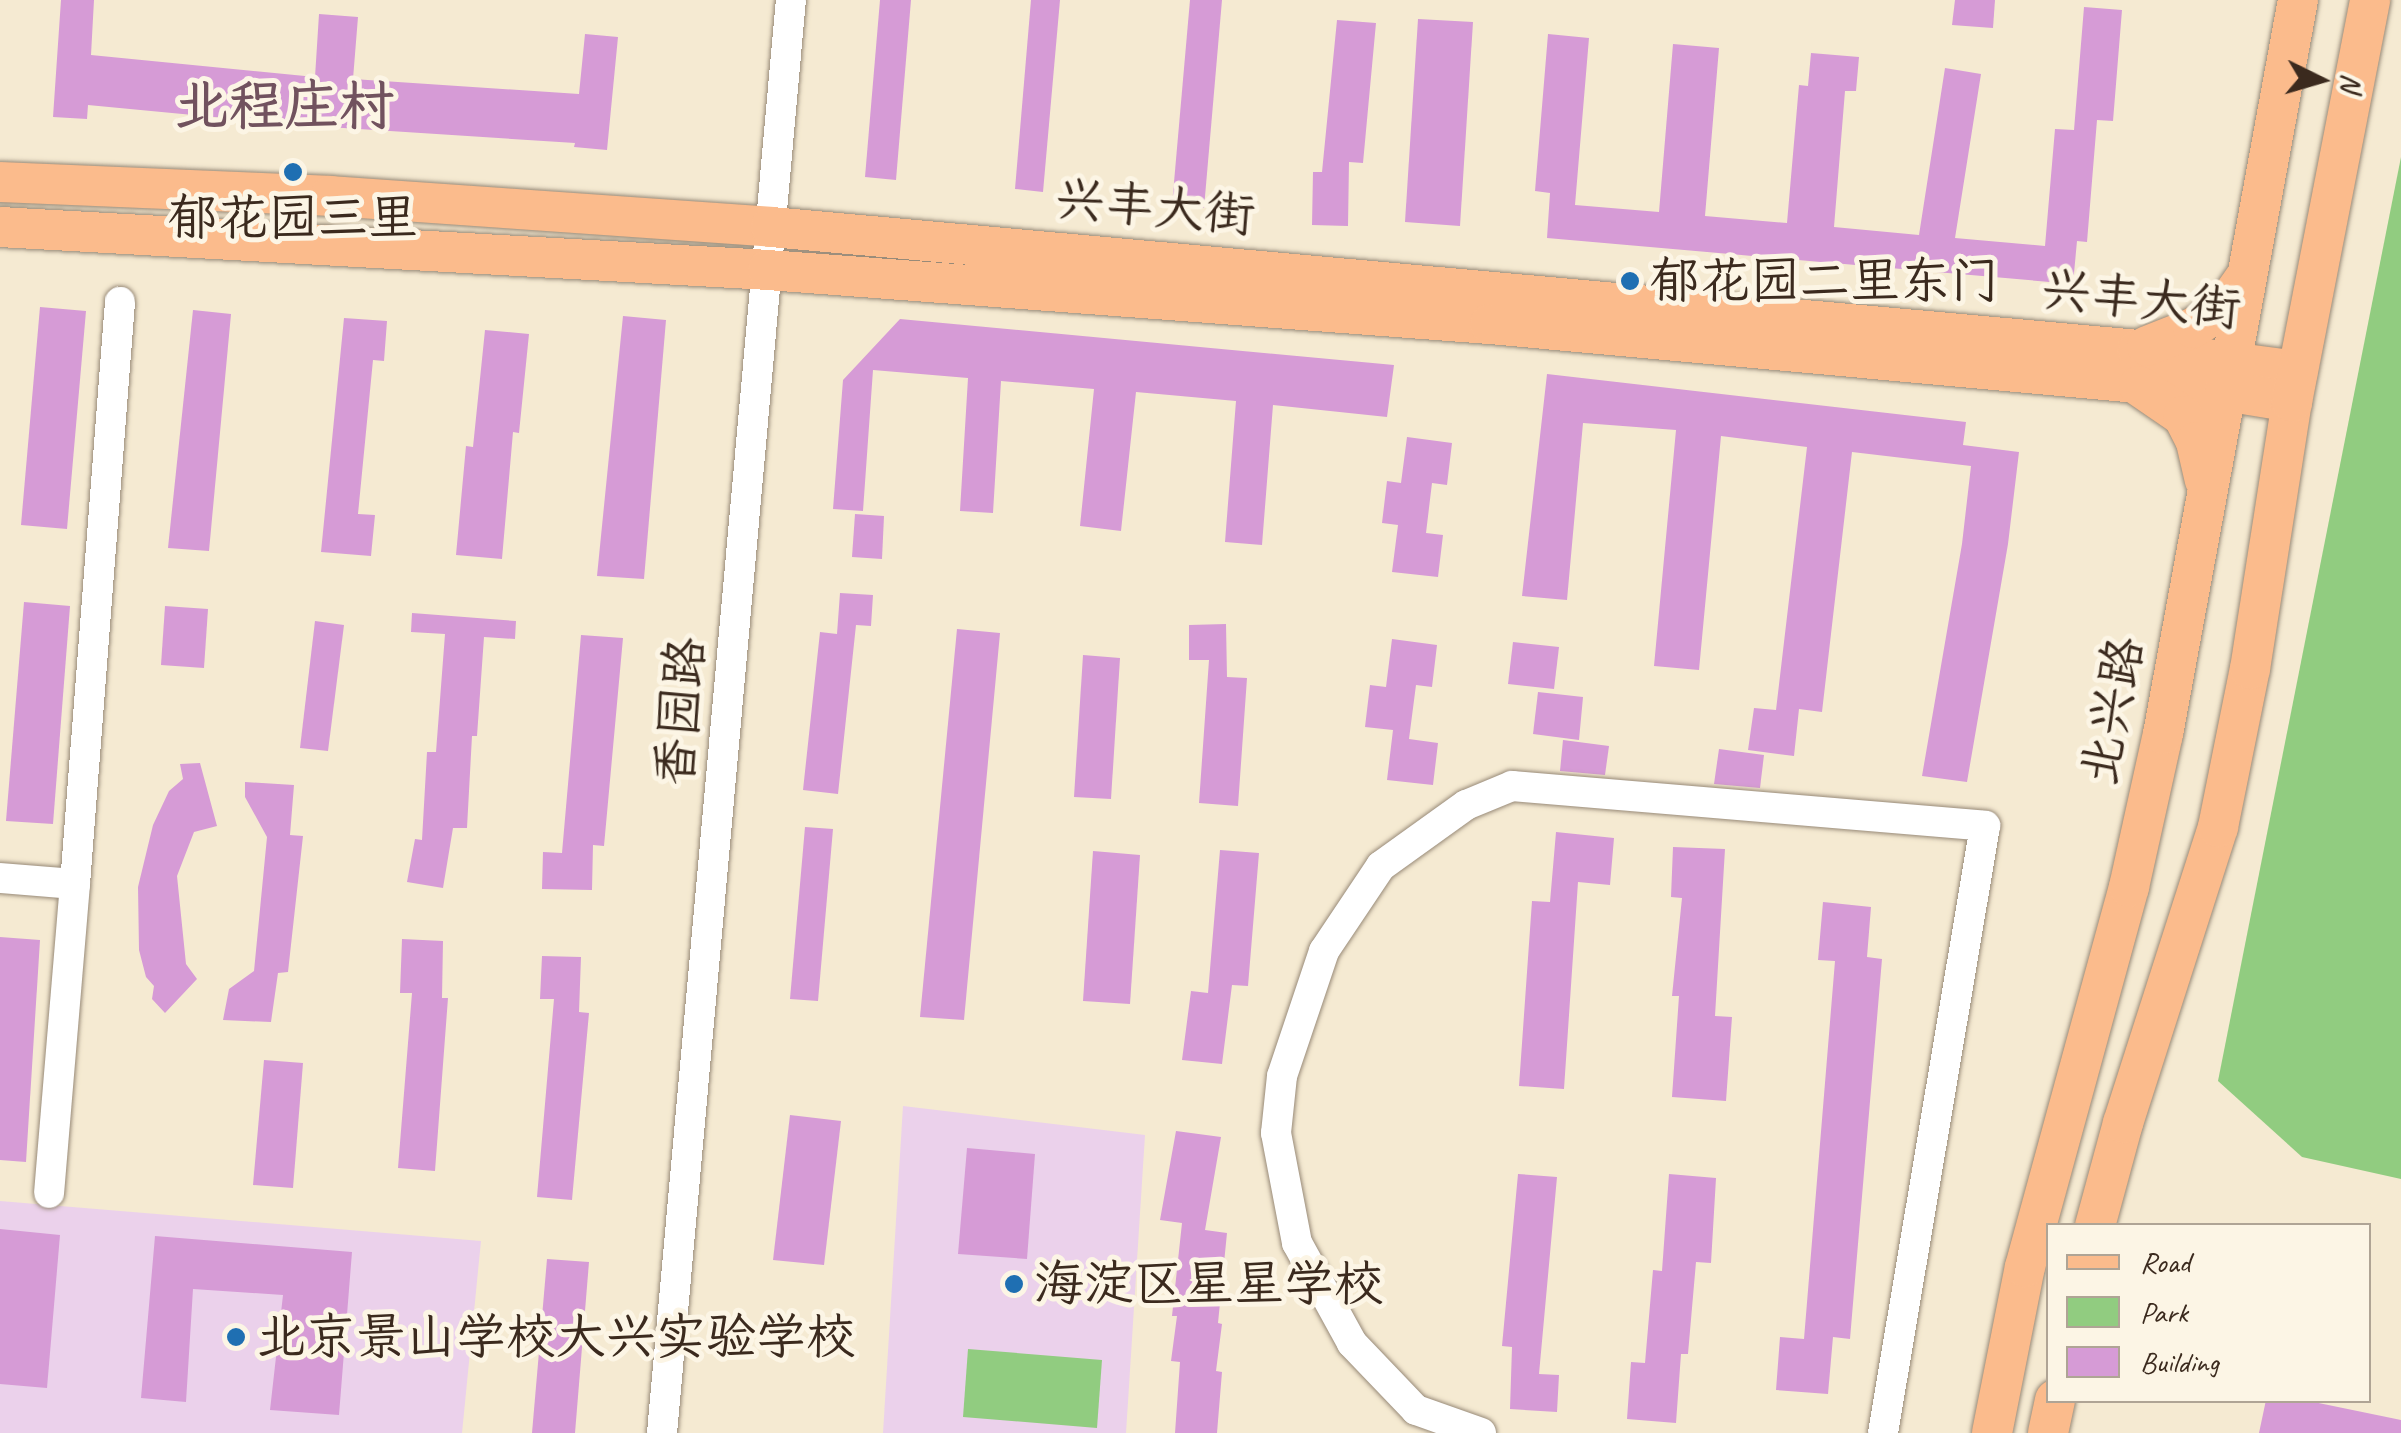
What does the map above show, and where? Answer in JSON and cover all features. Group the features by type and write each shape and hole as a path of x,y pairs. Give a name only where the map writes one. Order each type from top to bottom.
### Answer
{"main road":[{"name":"北兴路","path":"1992,1433 2043,1196 2129,887 2163,734 2298,0"},
{"path":"2096,1223 2123,1123 2218,828 2250,669 2294,387 2370,0"},
{"name":"兴丰大街","path":"0,182 332,196 771,227 2228,375 2294,387"},
{"name":"兴丰大街","path":"0,227 768,270 1490,324 2134,366"},
{"path":"2207,490 2196,442 2184,416 2134,366 2224,308 2247,276"},
{"path":"2048,1433 2054,1403"}],"street":[{"name":"香园路","path":"662,1433 791,0"},
{"path":"328,245 332,196"},
{"path":"49,1192 120,302"},
{"path":"1482,1433 1416,1410 1352,1343 1297,1243 1276,1133 1282,1076 1324,952 1381,866 1466,805 1512,786 1985,826 1883,1433"},
{"path":"0,878 75,884"}],"shaded area":[{"name":"海淀区星星学校","path":"903,1106 1145,1135 1126,1433 883,1433"},
{"name":"北京景山学校大兴实验学校","path":"0,1201 481,1241 462,1433 0,1433"}],"green space":[{"path":"2401,157 2401,1179 2302,1157 2218,1081"},
{"path":"968,1349 1102,1360 1097,1428 963,1417"}],"building":[{"path":"61,0 94,0 91,55 315,77 319,14 358,17 353,79 579,94 585,34 618,37 607,150 574,147 575,143 297,125 88,105 87,119 53,117"},
{"path":"880,0 911,0 896,180 865,177"},
{"path":"1031,0 1060,0 1043,192 1015,189"},
{"path":"1190,0 1222,0 1204,208 1172,205"},
{"path":"1955,0 1995,0 1993,28 1952,25"},
{"path":"2084,7 2122,10 2113,121 2097,120 2087,242 2077,241 2073,284 1547,238 1550,193 1535,191 1548,34 1589,38 1575,205 1659,212 1673,44 1719,48 1705,216 1787,223 1799,85 1808,86 1811,53 1859,57 1856,91 1845,91 1834,227 1919,235 1945,68 1981,74 1955,238 2045,246 2055,129 2074,130"},
{"path":"1418,19 1473,22 1460,226 1405,222"},
{"path":"1337,20 1376,23 1363,163 1349,162 1348,226 1312,225 1313,172 1322,172"},
{"path":"40,307 86,311 67,529 21,525"},
{"path":"193,310 231,314 209,551 168,548"},
{"path":"623,316 666,320 644,579 597,576"},
{"path":"344,318 387,321 384,361 373,360 358,514 375,515 371,556 321,552"},
{"path":"900,319 1394,365 1387,417 1273,405 1262,545 1225,542 1236,401 1136,392 1121,531 1080,526 1094,389 1001,381 993,513 960,511 968,378 873,370 863,511 833,509 843,380"},
{"path":"485,330 529,334 519,433 513,432 502,559 456,555 466,446 473,447"},
{"path":"1547,374 1966,422 1963,445 2019,452 2008,544 1967,782 1922,776 1962,544 1971,466 1852,452 1822,712 1799,709 1794,756 1748,750 1754,708 1776,710 1807,447 1721,436 1699,670 1654,666 1676,430 1583,423 1567,600 1522,596"},
{"path":"1407,437 1452,443 1447,485 1432,483 1426,533 1443,535 1438,577 1392,572 1398,525 1382,523 1387,481 1401,483"},
{"path":"855,514 884,516 882,559 852,557"},
{"path":"840,593 873,595 871,626 856,625 838,794 803,790 820,632 837,634"},
{"path":"24,602 70,606 53,824 6,821"},
{"path":"165,606 208,609 204,668 161,665"},
{"path":"412,613 516,621 515,639 484,637 477,736 472,736 467,828 453,828 443,888 407,882 415,839 422,840 427,752 436,752 445,634 411,632"},
{"path":"315,621 344,625 328,751 300,748"},
{"path":"1226,624 1227,677 1247,678 1238,806 1199,803 1209,660 1189,660 1189,625"},
{"path":"957,629 1000,633 964,1020 920,1017"},
{"path":"581,635 623,638 604,846 593,845 592,890 542,889 543,852 562,853"},
{"path":"1392,639 1437,645 1432,687 1416,685 1409,739 1438,743 1433,785 1387,780 1393,730 1365,727 1370,685 1386,687"},
{"path":"1513,642 1559,647 1554,689 1508,684"},
{"path":"1083,655 1120,658 1111,799 1074,797"},
{"path":"1538,692 1583,697 1579,740 1533,734"},
{"path":"1563,740 1609,746 1605,775 1560,771"},
{"path":"1719,749 1764,755 1760,788 1714,784"},
{"path":"200,763 217,826 194,832 177,876 186,964 197,979 165,1013 152,999 154,986 146,977 139,950 138,887 153,825 169,791 183,779 180,764"},
{"path":"245,782 294,785 290,835 303,836 288,972 278,973 271,1022 223,1020 229,989 254,971 267,837 245,797"},
{"path":"805,827 833,829 818,1001 790,999"},
{"path":"1556,832 1614,838 1610,885 1578,882 1564,1089 1519,1086 1532,901 1550,902"},
{"path":"1673,847 1725,849 1715,1016 1732,1017 1726,1101 1672,1097 1679,996 1672,996 1682,898 1671,897"},
{"path":"1220,850 1259,853 1248,986 1232,985 1222,1064 1182,1060 1191,991 1208,993"},
{"path":"1093,851 1140,855 1130,1004 1083,1001"},
{"path":"1823,902 1871,907 1867,957 1882,959 1850,1339 1833,1337 1828,1394 1776,1390 1780,1337 1804,1339 1835,961 1818,960"},
{"path":"0,937 40,940 26,1162 0,1160"},
{"path":"402,939 443,941 442,998 448,998 435,1171 398,1168 412,993 400,993"},
{"path":"542,956 581,957 579,1012 589,1013 572,1200 537,1197 554,999 540,999"},
{"path":"264,1060 303,1063 293,1188 253,1185"},
{"path":"790,1115 841,1121 824,1265 773,1260"},
{"path":"1176,1131 1221,1137 1205,1230 1227,1233 1218,1323 1222,1324 1216,1371 1222,1372 1217,1433 1175,1433 1180,1362 1171,1361 1177,1316 1172,1316 1182,1223 1160,1220"},
{"path":"967,1148 1035,1154 1027,1259 958,1254"},
{"path":"1518,1174 1557,1177 1539,1374 1559,1375 1557,1412 1510,1409 1512,1347 1502,1346"},
{"path":"1669,1174 1716,1178 1711,1263 1696,1262 1688,1354 1681,1354 1676,1423 1627,1419 1631,1362 1645,1363 1653,1270 1662,1271"},
{"path":"0,1229 60,1235 47,1388 0,1384"},
{"path":"155,1236 352,1252 339,1415 270,1410 283,1295 193,1289 186,1402 141,1398"},
{"path":"547,1259 589,1262 575,1433 532,1433"},
{"path":"2265,1403 2319,1403 2401,1420 2401,1433 2259,1433"}],"place":[{"name":"郁花园三里","path":"293,172"},
{"name":"郁花园二里东门","path":"1630,281"},
{"name":"海淀区星星学校","path":"1014,1284"},
{"name":"北京景山学校大兴实验学校","path":"236,1337"}],"district":[{"name":"北程庄村","path":"284,107"}]}
